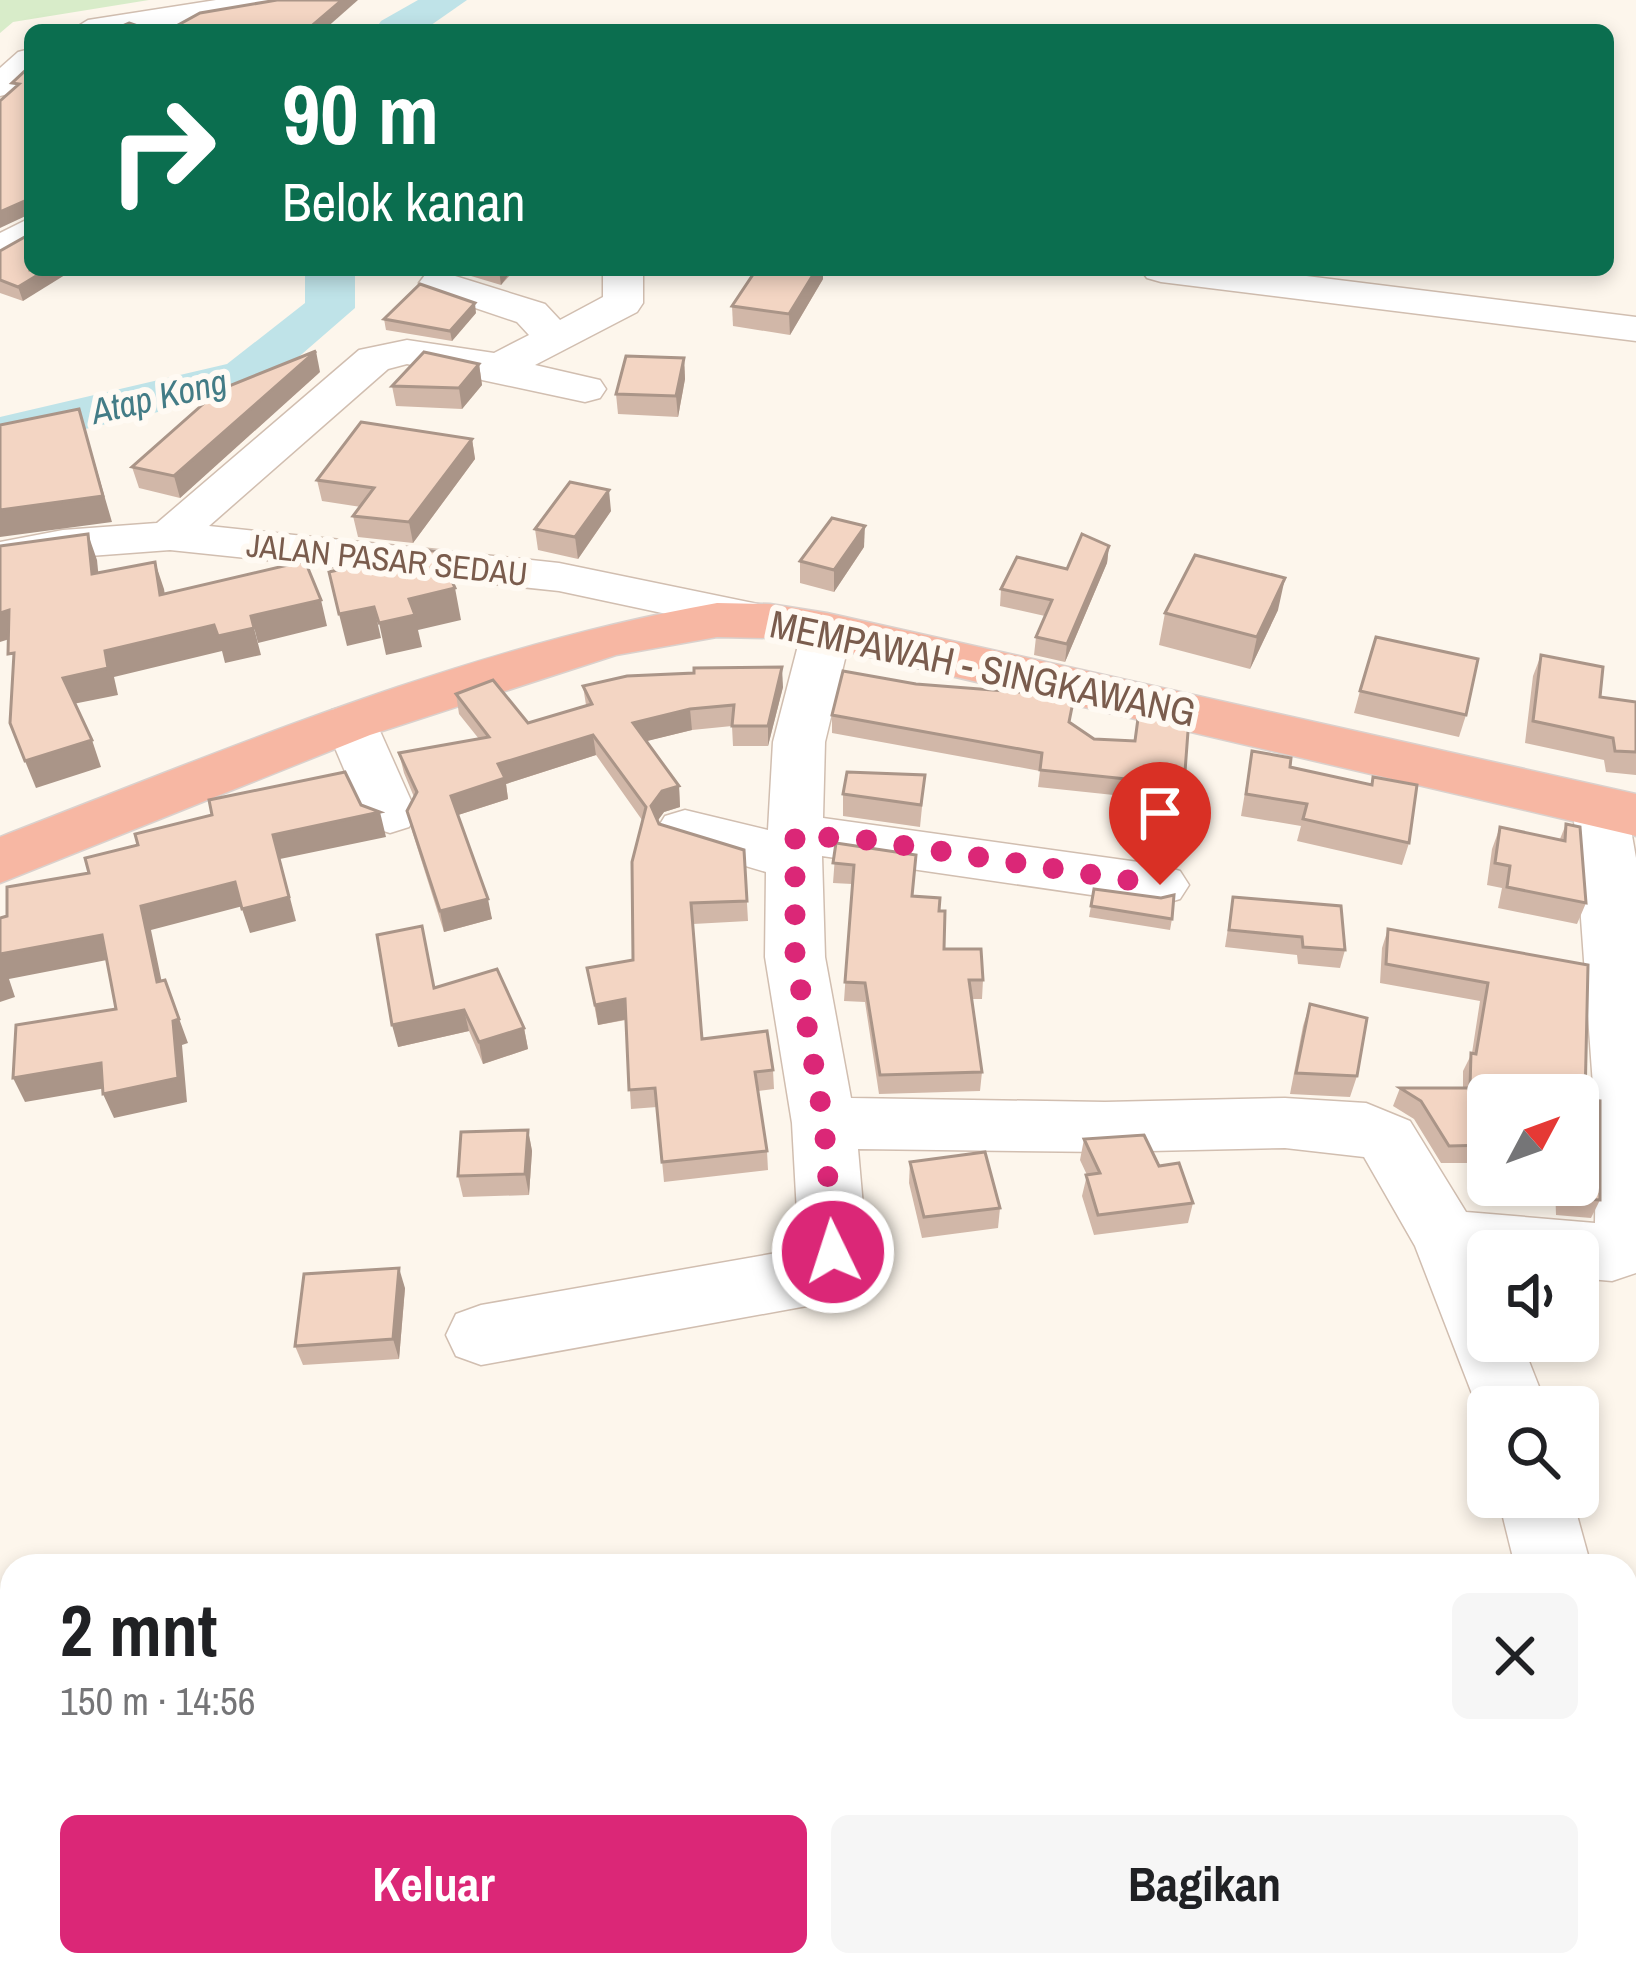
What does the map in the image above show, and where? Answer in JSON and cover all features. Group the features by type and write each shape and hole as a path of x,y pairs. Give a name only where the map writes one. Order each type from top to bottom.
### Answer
{"highway":[{"name":"MEMPAWAH - SINGKAWANG","path":"0,861 350,722 606,640 717,620 799,626 1618,811"}],"street":[{"path":"126,24 276,0"},
{"path":"259,24 288,0"},
{"path":"0,86 24,64"},
{"path":"0,252 24,234"},
{"path":"491,368 623,303 623,276"},
{"path":"1209,276 1636,329"},
{"path":"439,284 531,313 555,339"},
{"path":"170,536 374,359 406,352 585,389"},
{"name":"JALAN PASAR SEDAU","path":"0,556 63,544 170,536 559,577 799,626"},
{"path":"482,1335 807,1277 827,1268 833,1252 824,1123 795,957 799,626"},
{"path":"350,722 390,814"},
{"path":"1446,1238 1612,1253 1628,1243 1633,1159 1616,994 1610,867 1618,811"},
{"path":"685,829 795,848 868,840 1160,885"},
{"path":"824,1123 1105,1127 1285,1123 1366,1128 1387,1139 1446,1238 1502,1386"},
{"path":"1540,1518 1550,1554"}],"green space":[{"path":"0,0 149,0 13,22 0,33"}],"building":[{"path":"277,0 342,0 314,24 180,24 200,13"},
{"path":"24,72 24,201 0,212 0,101 19,84 12,83"},
{"path":"24,237 24,276 36,276 18,287 0,280 0,251"},
{"path":"752,276 812,276 789,314 732,306"},
{"path":"420,284 475,303 450,331 384,319"},
{"path":"316,351 174,476 132,467 219,390"},
{"path":"424,352 479,364 459,388 392,386"},
{"path":"626,356 684,358 676,396 616,394"},
{"path":"79,409 103,496 0,510 0,425"},
{"path":"361,422 472,439 409,522 353,516 374,488 317,480"},
{"path":"570,482 609,490 575,537 535,529"},
{"path":"832,518 865,526 834,570 800,561"},
{"path":"88,534 92,574 155,562 160,595 305,561 321,600 251,616 254,628 218,636 214,625 105,651 108,668 63,678 92,740 25,761 10,723 14,653 8,654 9,610 0,613 0,546"},
{"path":"1082,534 1109,546 1067,644 1036,637 1052,600 1001,589 1017,557 1067,569"},
{"path":"426,550 439,552 455,588 409,599 415,615 379,623 374,607 339,614 329,572"},
{"path":"1195,555 1285,578 1257,637 1165,613"},
{"path":"1376,637 1478,659 1466,715 1360,691"},
{"path":"1541,655 1603,667 1600,697 1636,702 1636,752 1615,751 1613,738 1533,721"},
{"path":"782,667 768,726 732,726 734,705 690,709 633,723 679,786 662,791 651,806 659,824 744,850 747,901 691,903 702,1039 767,1031 773,1070 755,1072 767,1151 662,1162 655,1088 629,1090 625,999 595,1005 587,968 633,960 632,862 646,807 593,735 498,764 505,778 451,796 488,899 440,911 407,811 417,792 399,753 489,737 456,694 493,680 528,723 592,704 583,686 627,676 694,673 694,668"},
{"path":"843,671 916,684 1019,692 1022,679 1075,692 1069,722 1094,739 1135,741 1139,711 1189,718 1184,785 1040,770 1042,753 832,715"},
{"path":"1252,751 1291,758 1290,767 1372,785 1373,777 1417,785 1409,843 1303,819 1307,804 1246,794"},
{"path":"345,772 361,805 380,812 273,835 289,897 242,909 235,882 141,906 157,982 165,980 179,1019 173,1021 178,1078 103,1094 101,1063 13,1078 16,1025 116,1009 102,935 0,954 0,918 7,916 7,887 89,873 85,858 138,845 135,834 212,815 209,800"},
{"path":"847,772 925,775 921,805 843,794"},
{"path":"1566,824 1580,827 1586,903 1507,887 1510,866 1495,863 1500,827 1565,841"},
{"path":"836,843 916,855 912,896 940,898 939,911 945,911 944,949 981,949 983,980 969,980 982,1072 880,1075 865,983 845,982 854,865 833,863"},
{"path":"1094,889 1161,898 1174,895 1172,919 1091,906"},
{"path":"1233,897 1341,906 1345,950 1303,947 1302,937 1229,930"},
{"path":"422,926 434,988 497,969 524,1028 479,1042 464,1010 392,1025 377,935"},
{"path":"1388,929 1588,965 1586,1074 1470,1074 1488,983 1386,964"},
{"path":"1310,1004 1367,1018 1357,1076 1296,1073"},
{"path":"1400,1088 1467,1088 1467,1146 1449,1146 1421,1101"},
{"path":"1599,1101 1600,1101 1599,1200"},
{"path":"528,1130 525,1174 458,1176 461,1132"},
{"path":"1144,1135 1159,1166 1179,1163 1193,1203 1098,1215 1086,1175 1100,1173 1084,1139"},
{"path":"985,1152 1000,1208 924,1217 910,1162"},
{"path":"399,1268 393,1339 295,1346 304,1274"}],"waterway":[{"name":"Atap Kong","path":"405,24 447,0"},
{"name":"Atap Kong","path":"0,433 245,376 330,308 330,276"}],"route":[{"path":"833,1252 824,1123 795,957 795,835 868,840 1160,885"}]}
